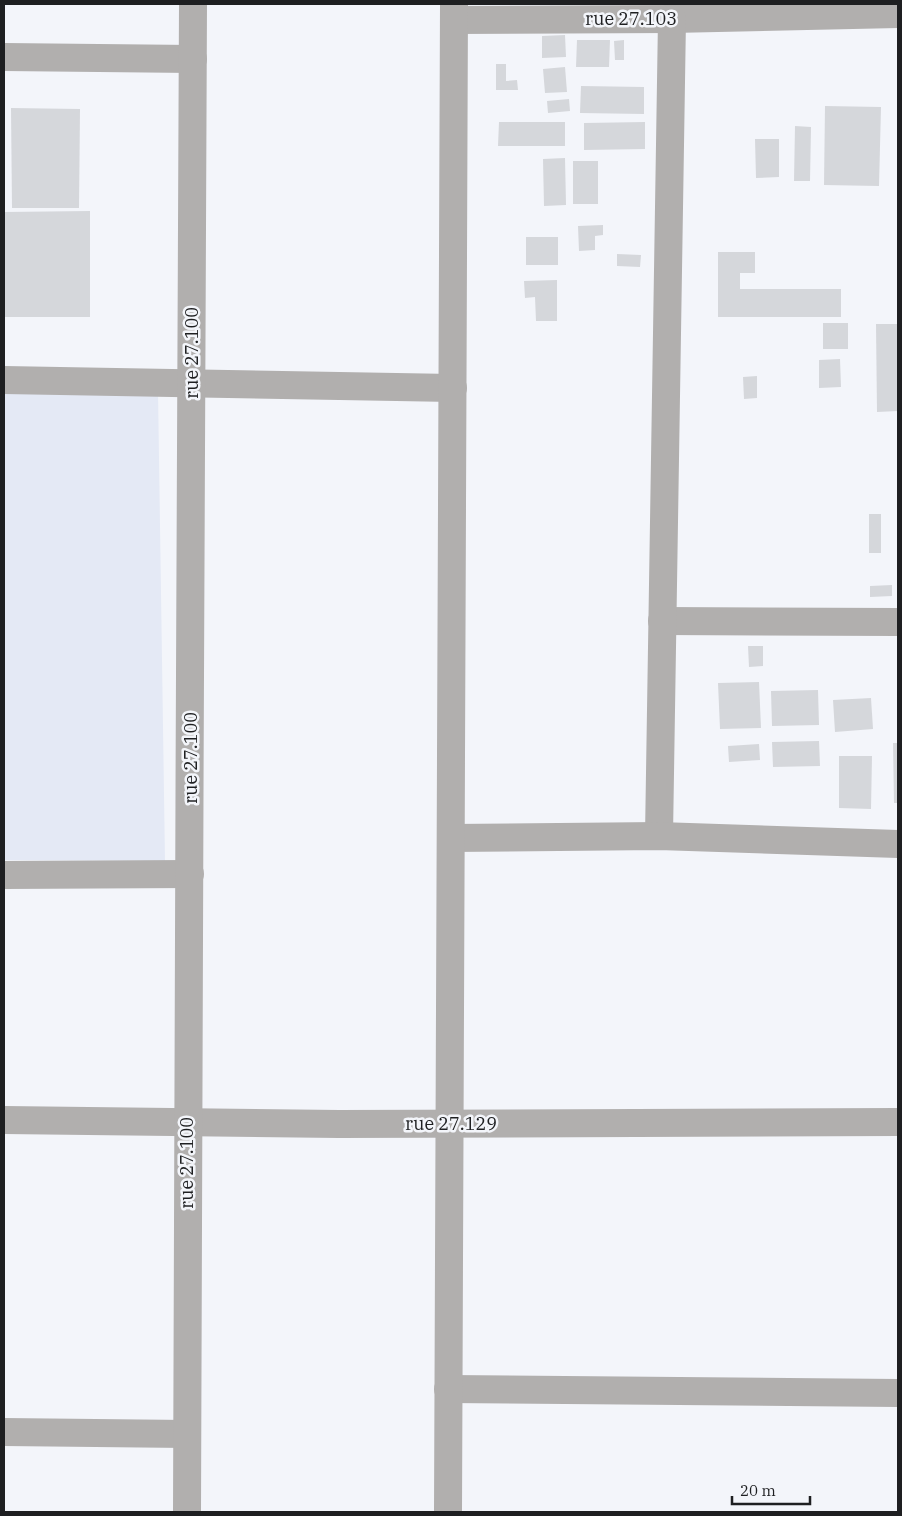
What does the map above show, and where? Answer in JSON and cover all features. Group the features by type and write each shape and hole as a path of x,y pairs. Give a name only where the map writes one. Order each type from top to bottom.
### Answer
{"street":[{"name":"rue 27.100","path":"187,1512 187,1122 190,874 193,4"},
{"path":"448,1512 454,12"},
{"name":"rue 27.103","path":"454,12 672,19 898,14"},
{"path":"658,836 672,19"},
{"path":"4,57 193,59"},
{"path":"4,380 453,388"},
{"path":"662,622 898,622"},
{"path":"451,838 658,836 898,844"},
{"path":"4,875 190,874"},
{"name":"rue 27.129","path":"4,1120 450,1124 898,1122"},
{"path":"448,1389 898,1393"},
{"path":"4,1432 187,1434"}],"shaded area":[{"path":"4,390 158,391 165,861 4,860"}],"building":[{"path":"565,35 566,57 542,58 542,36"},
{"path":"577,40 610,40 609,67 576,67"},
{"path":"624,40 624,60 615,60 614,41"},
{"path":"496,64 506,64 506,81 517,80 518,90 496,90"},
{"path":"565,67 567,92 545,93 543,69"},
{"path":"581,86 644,87 644,114 580,113"},
{"path":"569,99 570,111 548,113 547,101"},
{"path":"825,106 881,107 879,186 824,185"},
{"path":"11,108 80,109 79,208 12,208"},
{"path":"499,122 565,122 565,146 498,146"},
{"path":"645,122 645,149 584,150 584,123"},
{"path":"795,126 811,127 810,181 794,181"},
{"path":"755,139 779,139 779,177 756,178"},
{"path":"565,158 566,205 544,206 543,159"},
{"path":"573,161 598,161 598,204 573,204"},
{"path":"90,211 90,317 4,317 4,212"},
{"path":"603,225 603,235 595,236 595,250 579,251 578,226"},
{"path":"526,237 558,237 558,265 526,265"},
{"path":"718,252 755,252 755,273 740,273 740,289 841,289 841,317 718,317"},
{"path":"617,254 641,255 640,267 617,266"},
{"path":"557,280 557,321 536,321 535,297 525,298 524,281"},
{"path":"823,323 848,323 848,349 823,349"},
{"path":"876,324 898,324 898,411 877,412"},
{"path":"840,359 841,387 819,388 819,360"},
{"path":"757,376 757,398 744,399 743,377"},
{"path":"869,514 881,514 881,553 869,553"},
{"path":"892,585 892,596 870,597 870,586"},
{"path":"748,646 763,646 763,666 749,667"},
{"path":"759,682 761,728 720,729 718,683"},
{"path":"818,690 819,725 772,726 771,691"},
{"path":"871,698 873,729 835,732 833,700"},
{"path":"819,741 820,766 773,767 772,742"},
{"path":"893,743 898,743 898,803 894,803"},
{"path":"759,744 760,760 729,762 728,746"},
{"path":"839,756 872,756 871,809 839,808"}]}
